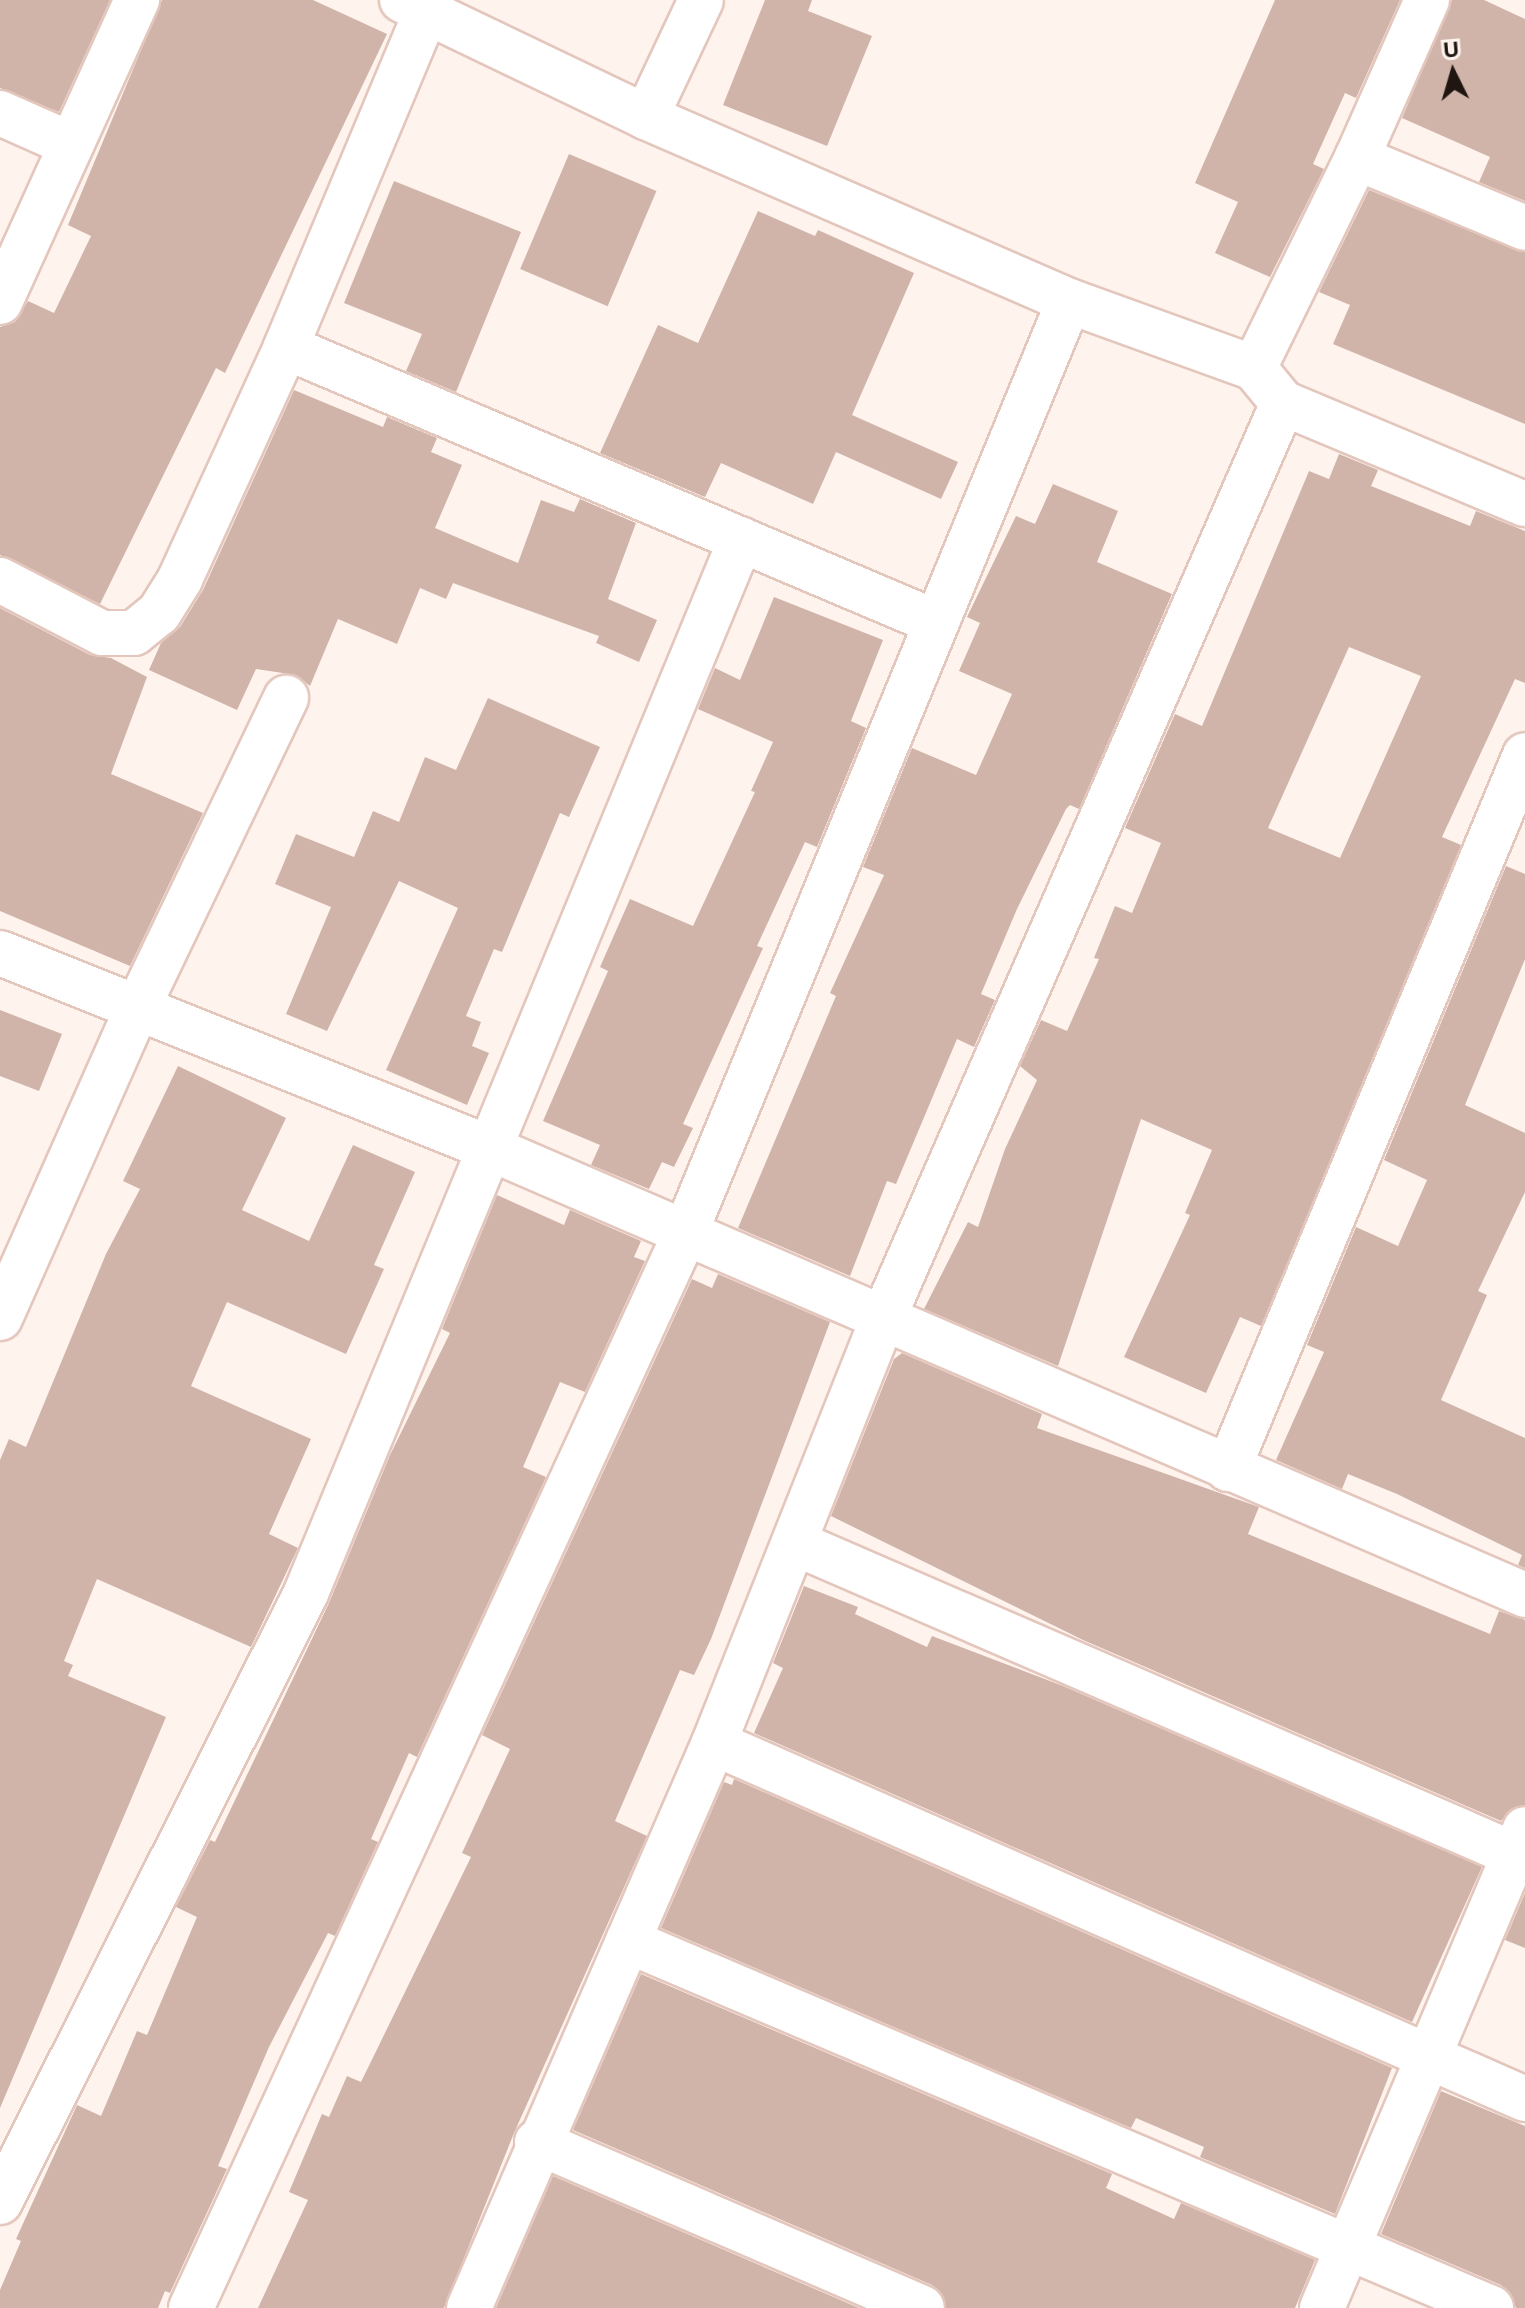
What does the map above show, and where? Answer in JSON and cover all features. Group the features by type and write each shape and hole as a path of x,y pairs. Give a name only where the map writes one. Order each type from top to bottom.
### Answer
{"street":[{"path":"0,302 137,0"},
{"path":"646,117 701,0"},
{"path":"1254,368 1357,158 1427,0"},
{"path":"0,580 102,633 134,633 159,613 180,579 286,347 420,4 646,117 1069,301 1254,368 1283,403 1525,504"},
{"path":"0,113 70,144"},
{"path":"1357,158 1525,228"},
{"path":"191,2308 684,1236 1069,301"},
{"path":"286,347 935,622"},
{"path":"469,2308 537,2142 714,1743 882,1321 1283,403"},
{"path":"0,2202 306,1593 487,1147 741,539"},
{"path":"0,1318 138,1007 286,698"},
{"path":"1228,1469 1525,755"},
{"path":"0,953 487,1147 684,1236 1525,1595"},
{"path":"795,1543 1521,1848 1427,2059 1322,2308"},
{"path":"714,1743 1427,2059 1525,2099"},
{"path":"628,1941 1491,2308"},
{"path":"537,2142 922,2308"}],"building":[{"path":"0,0 110,0 59,112 0,88"},
{"path":"162,0 313,0 387,34 225,373 216,368 100,604 0,555 0,327 15,322 28,301 54,313 91,236 68,225"},
{"path":"765,0 812,0 808,11 872,36 827,146 723,105"},
{"path":"1275,0 1400,0 1356,98 1345,93 1313,164 1324,169 1270,277 1215,253 1238,202 1195,183"},
{"path":"1452,0 1484,0 1525,19 1525,201 1479,182 1490,157 1402,118"},
{"path":"569,154 656,191 608,306 520,269"},
{"path":"394,181 521,232 456,392 406,371 422,334 344,303"},
{"path":"1369,190 1525,252 1525,424 1333,344 1350,305 1319,292"},
{"path":"758,211 815,236 818,230 914,273 852,415 958,462 941,499 836,452 813,504 721,463 705,497 600,453 658,325 698,343"},
{"path":"294,390 383,427 387,417 437,438 431,452 462,465 435,528 518,563 541,500 574,512 580,499 636,523 608,599 657,620 639,662 596,643 599,636 453,583 446,599 420,588 397,644 338,619 310,686 296,675 256,669 237,710 149,670 161,643 180,627 203,590"},
{"path":"1339,454 1378,470 1371,486 1470,526 1476,511 1525,531 1525,683 1515,679 1442,837 1461,845 1261,1326 1240,1317 1206,1393 1124,1357 1190,1215 1185,1213 1212,1150 1141,1119 1058,1366 924,1309 968,1222 978,1227 1005,1149 1037,1080 1020,1066 1041,1020 1067,1031 1099,959 1094,958 1115,906 1132,913 1161,843 1125,828 1175,714 1202,726 1309,471 1329,479","holes":["1349,647 1421,676 1340,858 1268,828"]},
{"path":"1053,484 1118,511 1097,562 1172,594 1079,809 1070,805 1066,809 1017,909 981,994 995,1000 974,1047 957,1039 896,1184 887,1181 850,1276 738,1228 836,996 830,993 884,875 863,867 912,748 976,775 1012,694 959,671 980,623 967,617 1016,516 1035,524"},
{"path":"774,597 883,640 851,721 866,728 817,847 805,842 757,946 763,948 683,1124 693,1128 674,1167 662,1162 649,1189 591,1165 600,1145 543,1121 608,971 600,967 630,899 693,926 755,792 751,791 773,742 698,709 715,668 740,680"},
{"path":"0,608 90,655 111,658 147,677 111,774 203,813 130,966 0,911"},
{"path":"488,698 600,747 569,817 560,813 502,952 494,949 466,1016 481,1022 472,1046 489,1053 467,1105 386,1070 458,908 399,881 327,1031 286,1014 331,907 275,884 296,834 354,857 373,811 399,822 425,757 456,770"},
{"path":"1506,866 1525,874 1525,959 1465,1105 1525,1133 1525,1192 1478,1291 1487,1295 1441,1400 1525,1438 1525,1568 1518,1565 1522,1555 1397,1494 1348,1474 1342,1489 1276,1460 1324,1352 1307,1345 1356,1227 1398,1246 1427,1180 1384,1160"},
{"path":"0,1010 62,1034 39,1091 0,1076"},
{"path":"178,1066 286,1118 242,1210 309,1241 353,1145 415,1172 374,1265 384,1269 346,1354 227,1302 191,1386 311,1439 269,1534 298,1548 251,1647 97,1579 64,1661 73,1665 68,1676 166,1717 0,2108 0,1460 9,1439 26,1447 106,1254 140,1189 123,1181"},
{"path":"497,1195 564,1225 570,1210 641,1241 634,1257 645,1261 585,1392 560,1382 523,1467 546,1477 417,1757 409,1753 371,1839 378,1842 335,1936 328,1933 269,2047 218,2166 227,2169 170,2293 165,2291 158,2308 0,2308 0,2290 21,2241 16,2239 77,2105 101,2116 137,2031 147,2035 197,1917 176,1907 210,1840 215,1842 329,1603 390,1455 450,1333 442,1329"},
{"path":"718,1274 830,1322 711,1639 694,1675 680,1670 615,1821 647,1836 514,2133 444,2308 258,2308 308,2200 289,2192 322,2114 329,2117 347,2076 361,2082 471,1857 462,1853 510,1749 482,1735 692,1279 712,1288"},
{"path":"902,1353 1042,1414 1037,1428 1259,1507 1248,1534 1490,1634 1499,1611 1525,1620 1525,1805 1511,1809 1501,1821 1083,1640 831,1516 894,1359"},
{"path":"804,1586 858,1607 855,1614 927,1647 932,1636 1063,1686 1482,1867 1412,2022 754,1733 783,1668 773,1663"},
{"path":"734,1779 1392,2068 1335,2214 1200,2157 1204,2147 1136,2118 1131,2128 661,1928 724,1782 732,1785"},
{"path":"1525,1893 1525,1948 1505,1940"},
{"path":"641,1974 1112,2174 1106,2188 1174,2219 1181,2203 1315,2260 1295,2308 946,2308 942,2294 932,2285 573,2130"},
{"path":"1441,2091 1525,2126 1525,2308 1516,2308 1511,2294 1501,2285 1381,2234"},
{"path":"553,2176 859,2308 496,2308"}]}
